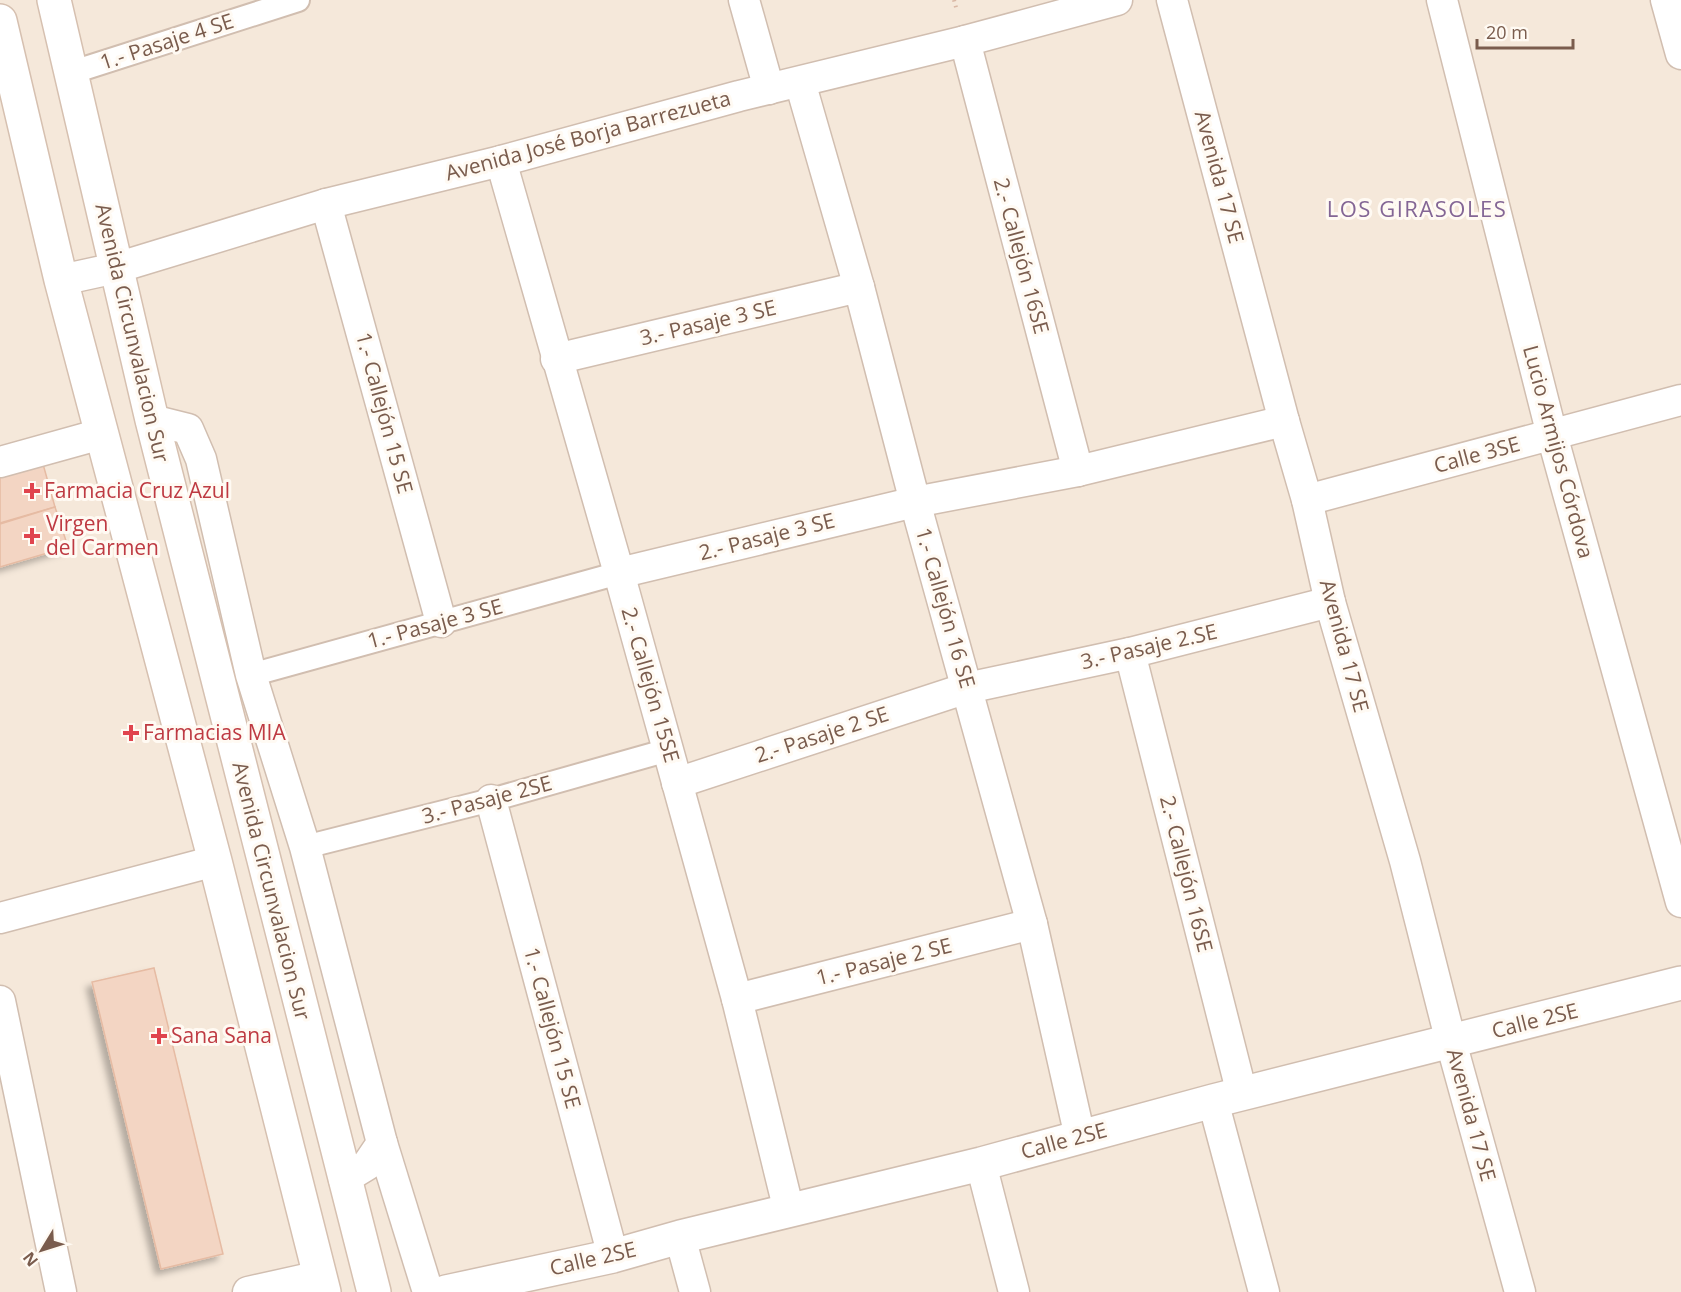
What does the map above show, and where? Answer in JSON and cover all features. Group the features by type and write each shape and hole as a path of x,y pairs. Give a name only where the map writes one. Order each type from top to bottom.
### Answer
{"main road":[{"name":"Avenida Circunvalacion Sur","path":"54,0 152,420 374,1292"},
{"path":"0,21 61,280 215,861 322,1284"},
{"name":"Calle 2SE","path":"446,1292 614,1256 680,1237 981,1164 1228,1098 1681,983"}],"street":[{"name":"1.- Pasaje 4 SE","path":"70,73 298,0"},
{"path":"744,0 769,89"},
{"name":"Avenida José Borja Barrezueta","path":"61,280 116,268 326,204 501,161 769,89 965,41 1117,0"},
{"name":"Avenida 17 SE","path":"1172,0 1307,500 1330,602 1405,861 1451,1042 1520,1292"},
{"name":"Lucio Armijos Córdova","path":"1442,0 1552,435 1681,902"},
{"path":"1666,0 1681,54"},
{"name":"2.- Callejón 16SE","path":"965,41 1078,471"},
{"name":"1.- Callejón 16 SE","path":"800,82 859,287 915,502 1032,924 1080,1137"},
{"name":"2.- Callejón 15SE","path":"501,161 619,573 737,999 789,1211"},
{"name":"1.- Callejón 15 SE","path":"326,204 441,622"},
{"name":"3.- Pasaje 3 SE","path":"556,359 859,287"},
{"name":"Calle 3SE","path":"1307,500 1681,400"},
{"path":"152,420 188,429 201,459 251,675 304,847 382,1143 428,1292"},
{"path":"1078,471 1284,421"},
{"path":"0,462 101,434"},
{"name":"2.- Pasaje 3 SE","path":"619,573 915,502 1078,471"},
{"name":"1.- Pasaje 3 SE","path":"251,675 619,573"},
{"name":"3.- Pasaje 2.SE","path":"967,688 1130,653 1330,602"},
{"name":"2.- Callejón 16SE","path":"1130,653 1228,1098 1264,1292"},
{"name":"2.- Pasaje 2 SE","path":"677,783 967,688"},
{"name":"3.- Pasaje 2SE","path":"304,847 491,800 668,750"},
{"name":"1.- Callejón 15 SE","path":"491,800 614,1256"},
{"path":"0,918 215,861"},
{"name":"1.- Pasaje 2 SE","path":"737,999 1032,924"},
{"path":"0,1001 61,1292"},
{"path":"344,1179 367,1165 382,1143"},
{"path":"981,1164 1014,1292"},
{"path":"680,1237 695,1292"},
{"path":"248,1292 322,1284"}],"shaded area":[{"path":"0,0 1681,0 1681,1292 0,1292"}],"building":[{"path":"43,464 55,507 0,523 0,476"},
{"name":"Virgen del Carmen","path":"55,507 68,547 0,567 0,524"},
{"path":"154,968 223,1254 161,1269 92,982"}],"place":[{"name":"Farmacia Cruz Azul","path":"32,491"},
{"name":"Virgen del Carmen","path":"32,536"},
{"name":"Farmacias MIA","path":"131,733"},
{"name":"Sana Sana","path":"159,1036"}],"district":[{"name":"LOS GIRASOLES","path":"1417,209"}]}
